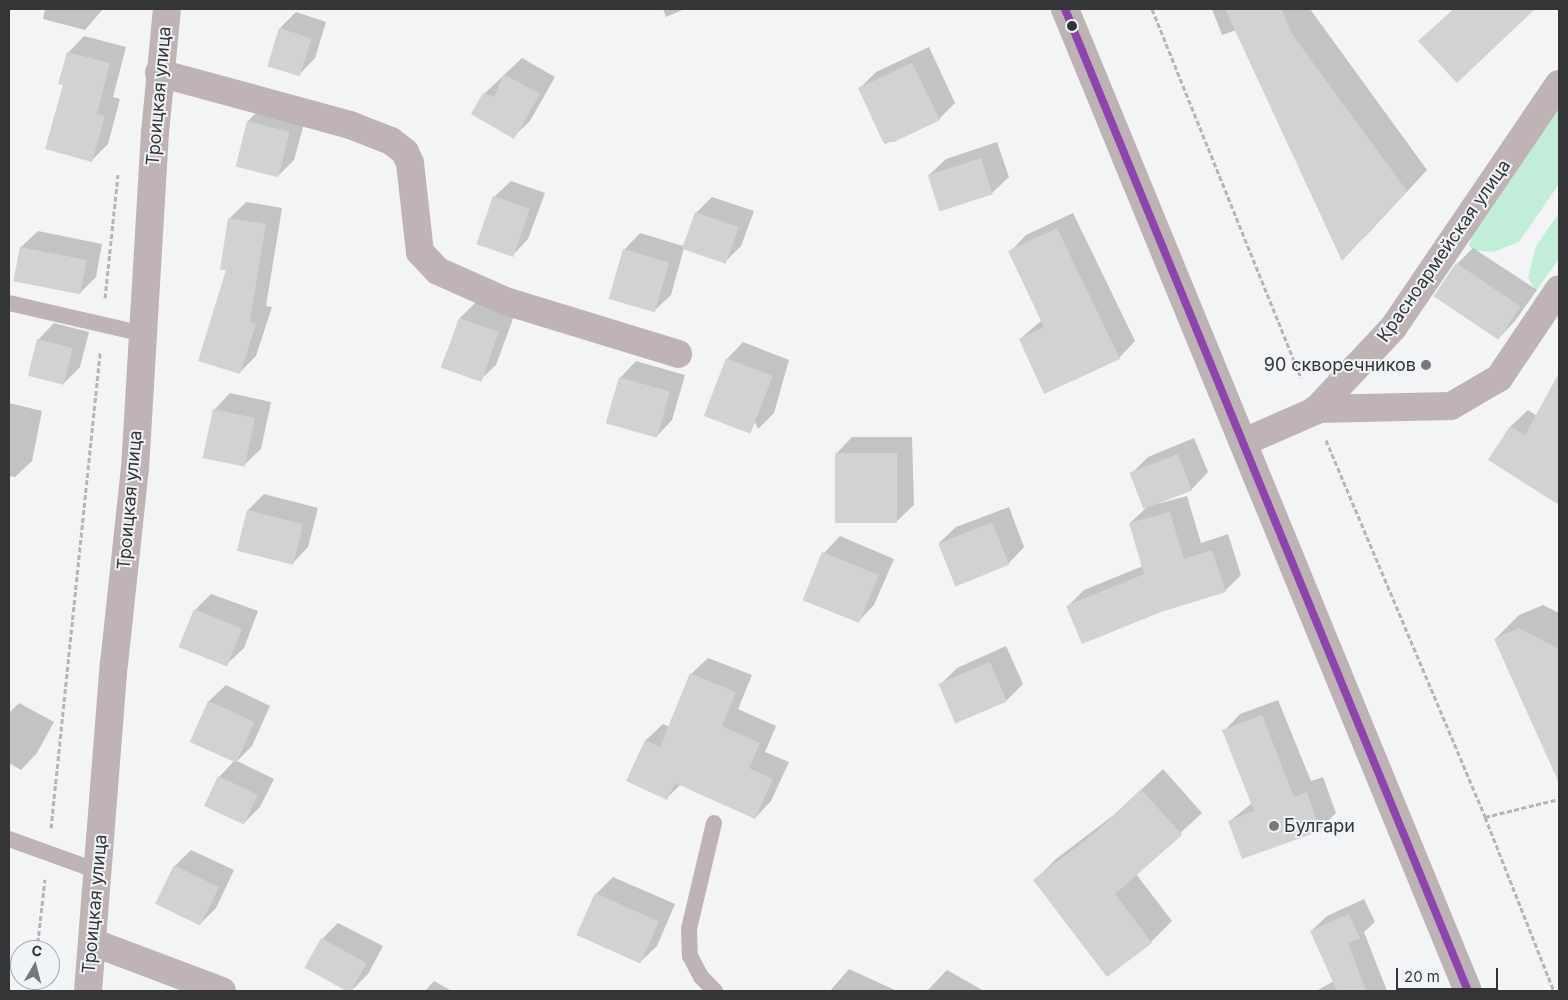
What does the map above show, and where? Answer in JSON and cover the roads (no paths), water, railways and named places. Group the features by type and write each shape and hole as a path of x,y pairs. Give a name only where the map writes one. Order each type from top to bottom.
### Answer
{"main road":[{"path":"1065,9 1468,991"}],"street":[{"name":"Троицкая улица","path":"88,991 114,664 135,469 159,73 167,9"},
{"path":"159,73 350,125 390,141 405,152 410,163 420,252 438,271 505,301 678,354"},
{"name":"Красноармейская улица","path":"1244,442 1315,410 1394,328 1559,84"},
{"name":"Красноармейская улица","path":"1315,410 1451,406 1500,378 1559,289"},
{"path":"92,942 222,991"}],"lane":[{"path":"9,303 143,334"},
{"path":"714,823 689,928 690,956 701,977 715,991"},
{"path":"9,839 98,871"}],"place":[{"name":"90 скворечников","path":"1426,365"},
{"name":"Булгари","path":"1274,826"}]}
